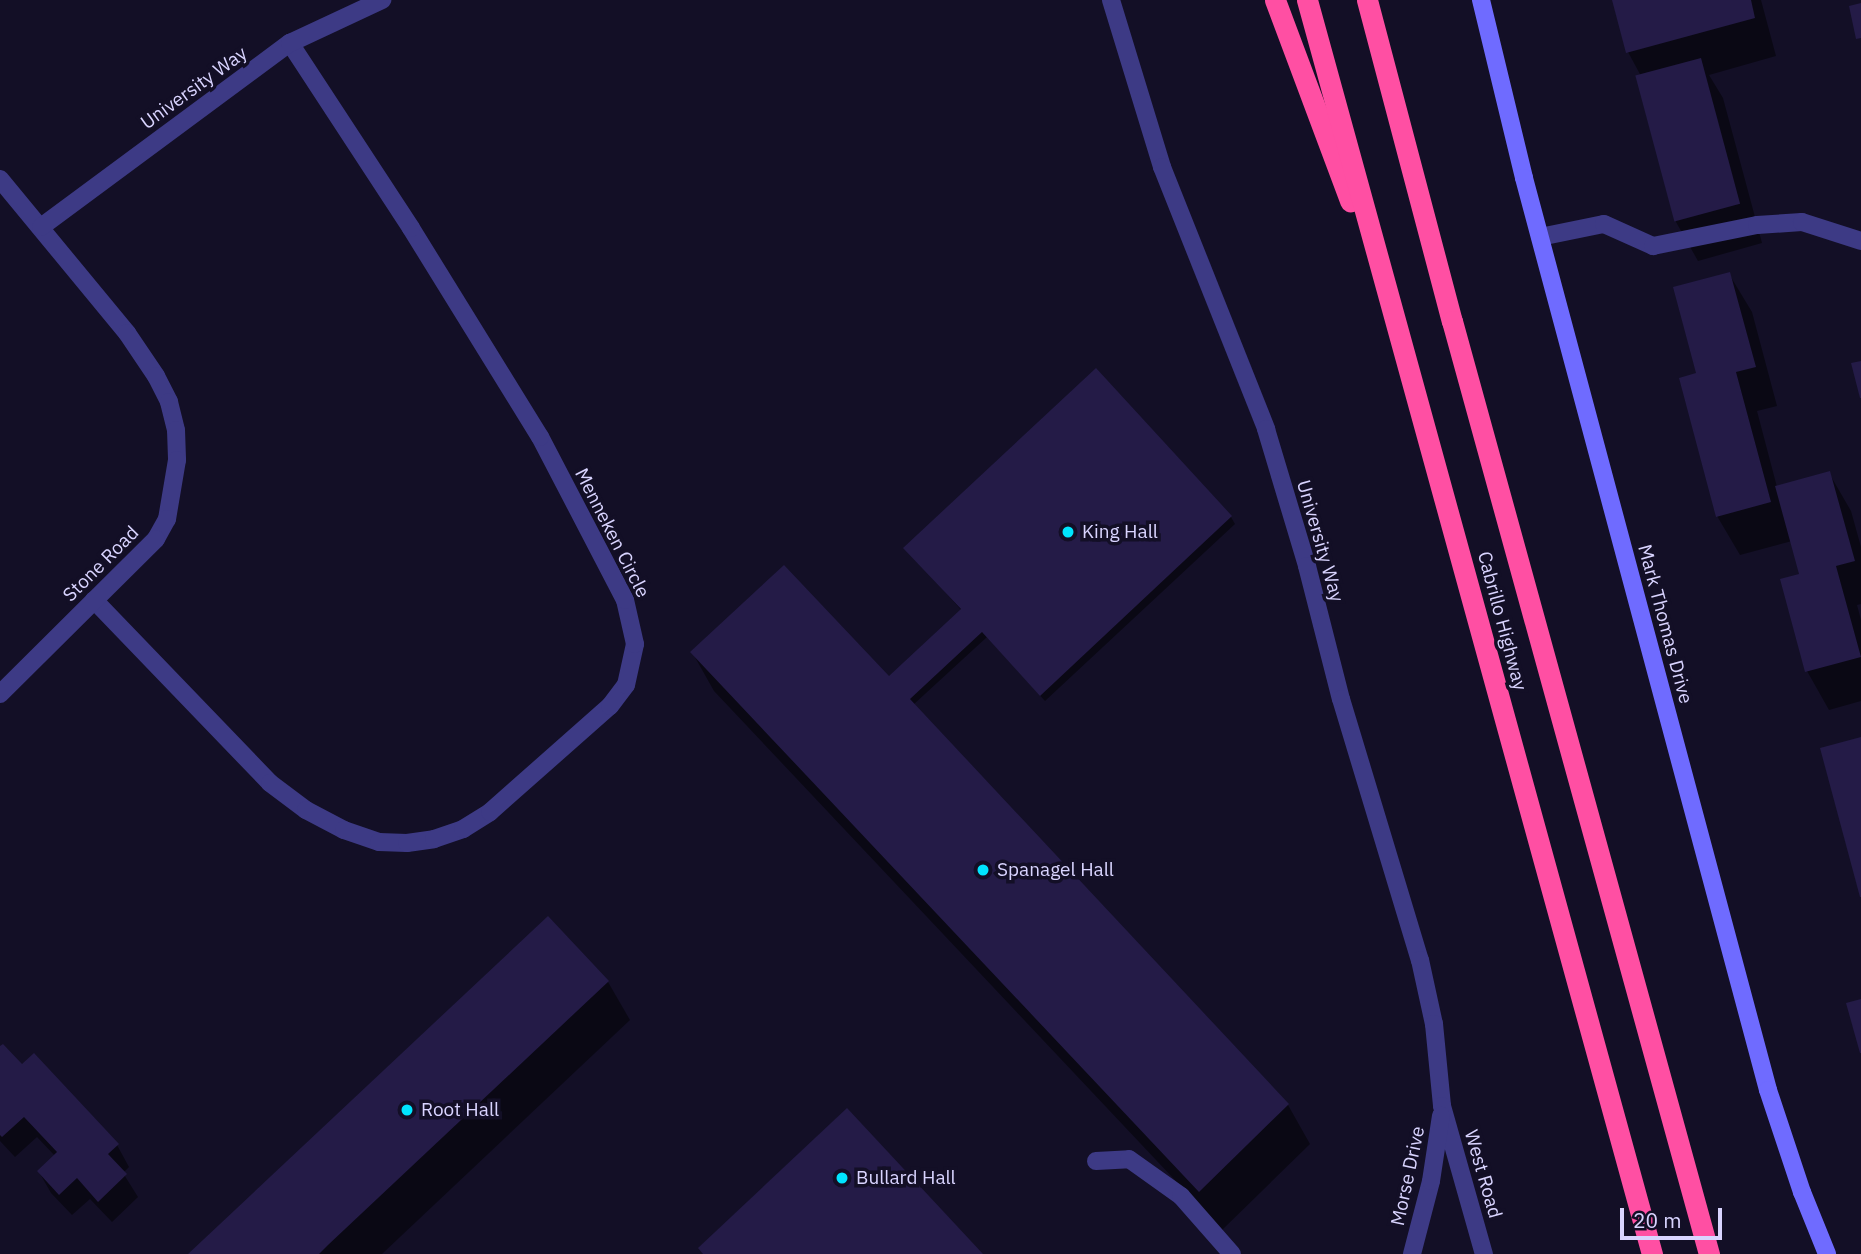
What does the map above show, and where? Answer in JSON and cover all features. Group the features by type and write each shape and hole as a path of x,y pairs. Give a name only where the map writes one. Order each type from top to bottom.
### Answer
{"highway":[{"path":"1275,0 1399,330"},
{"name":"Cabrillo Highway","path":"1307,0 1653,1254"},
{"name":"Cabrillo Highway","path":"1367,0 1709,1254"},
{"path":"1376,0 1385,73"}],"street":[{"name":"University Way","path":"41,227 290,43 382,0"},
{"name":"University Way","path":"1111,0 1162,167 1266,429 1307,566 1341,699 1420,960 1434,1024 1442,1106"},
{"name":"Mark Thomas Drive","path":"1481,0 1540,237 1765,1079 1790,1159 1827,1254"},
{"name":"Menneken Circle","path":"94,600 270,783 306,810 344,830 379,842 407,844 435,839 463,829 490,812 610,706 626,685 635,644 625,600 540,437 411,228 290,43"},
{"name":"Stone Road","path":"0,179 127,332 149,365 169,402 176,430 177,460 167,519 156,539 0,694"},
{"path":"1540,237 1604,224 1653,246 1757,225 1802,222 1861,241"},
{"name":"Morse Drive","path":"1412,1254 1431,1181 1442,1106"},
{"name":"West Road","path":"1442,1106 1485,1254"},
{"path":"1096,1161 1129,1158 1181,1196 1232,1254"}],"building":[{"path":"1612,0 1751,0 1755,18 1626,53"},
{"path":"1861,3 1861,38 1856,39 1849,6"},
{"path":"1701,58 1740,204 1674,221 1635,76"},
{"path":"1730,272 1756,367 1736,372 1771,502 1716,517 1679,378 1696,373 1673,287"},
{"path":"1861,361 1861,398 1860,398 1851,363"},
{"name":"Spanagel Hall","path":"1096,368 1232,516 1040,696 982,632 910,699 1289,1104 1199,1192 690,652 784,565 889,676 961,609 903,548"},
{"path":"1830,471 1855,561 1836,566 1861,657 1805,672 1780,579 1799,574 1775,486"},
{"path":"1861,737 1861,897 1860,897 1820,748"},
{"name":"Root Hall","path":"548,916 609,981 319,1254 188,1254"},
{"path":"1861,999 1861,1053 1860,1053 1846,1003"},
{"path":"3,1044 22,1064 34,1053 119,1144 108,1154 127,1174 98,1202 77,1178 59,1195 37,1171 57,1152 24,1117 2,1137 0,1135 0,1046"},
{"name":"Bullard Hall","path":"847,1108 983,1254 703,1254 698,1248"}],"place":[{"name":"King Hall","path":"1068,532"},
{"name":"Spanagel Hall","path":"983,870"},
{"name":"Root Hall","path":"407,1110"},
{"name":"Bullard Hall","path":"842,1178"}]}
